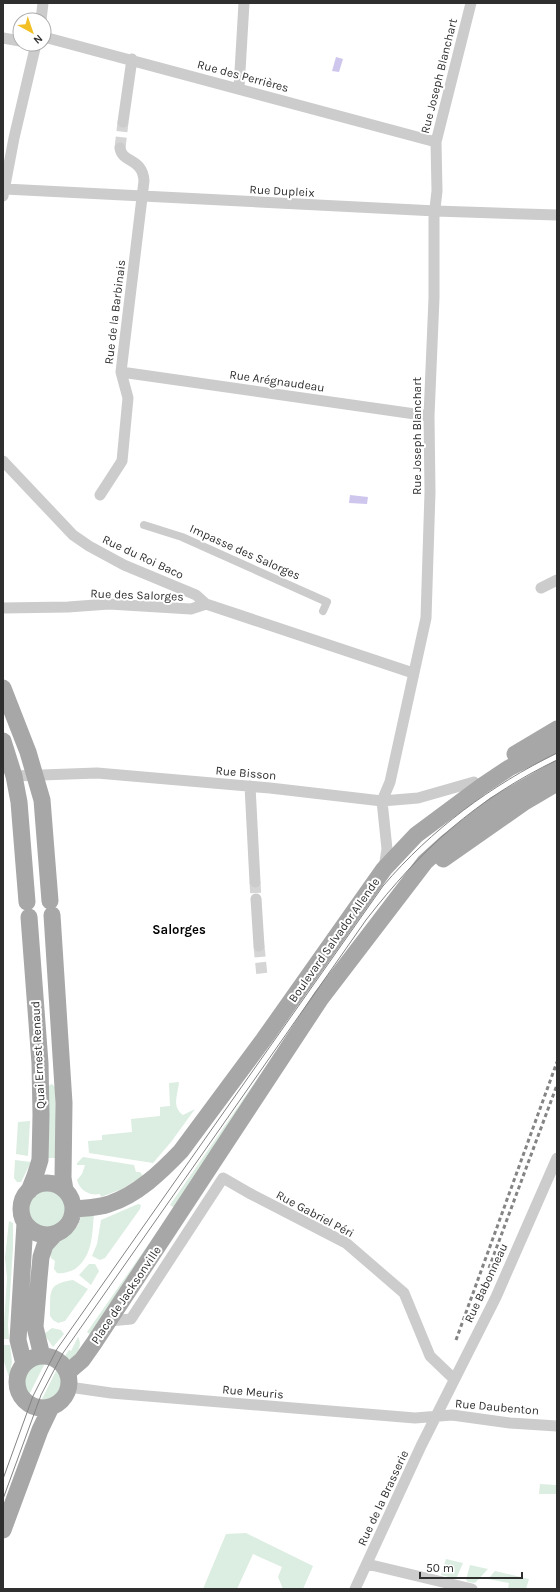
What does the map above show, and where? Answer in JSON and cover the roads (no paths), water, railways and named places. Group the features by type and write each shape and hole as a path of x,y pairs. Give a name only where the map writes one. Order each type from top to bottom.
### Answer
{"main road":[{"name":"Quai Ernest Renaud","path":"3,688 35,775 42,800 64,1103 63,1178 65,1190"},
{"path":"416,835 443,807 474,782 509,758 557,729"},
{"name":"Quai Ernest Renaud","path":"3,741 14,776 19,802 40,1063 40,1160 36,1176 29,1190"},
{"name":"Boulevard Salvador Allende","path":"73,1209 110,1204 128,1195 151,1180 181,1151 193,1135 264,1039 384,869 416,835 482,786 509,768 557,744"},
{"name":"Boulevard Salvador Allende","path":"180,1215 321,998 425,862 446,843 496,804 557,769"},
{"path":"392,905 443,858 523,803 557,783"},
{"path":"24,1364 18,1340 24,1223 21,1207 23,1198 29,1190 37,1185 46,1183 56,1185 65,1190 70,1197 73,1209 67,1225 55,1234 45,1245 41,1257 34,1327 42,1356"},
{"name":"Place de Jacksonville","path":"51,1407 62,1400 68,1379 180,1215"},
{"path":"24,1223 38,1234 55,1234"},
{"path":"51,1407 40,1408 32,1406 20,1395 16,1381 19,1370 24,1364 34,1357 42,1356 57,1360 68,1379"},
{"path":"3,1530 40,1430 51,1407"}],"street":[{"path":"239,88 244,3"},
{"name":"Rue Joseph Blanchart","path":"384,869 387,849 382,801 390,782 426,618 430,492 429,416 437,191 436,142 471,3"},
{"name":"Rue des Perrières","path":"52,39 132,59 436,142"},
{"path":"4,193 14,138 34,52"},
{"path":"123,122 132,59"},
{"name":"Rue de la Barbinais","path":"100,495 122,461 128,398 121,372 144,173 136,162 122,154 120,148"},
{"name":"Rue Dupleix","path":"4,193 142,197 436,211 557,215"},
{"name":"Rue Arégnaudeau","path":"121,372 429,416"},
{"name":"Rue du Roi Baco","path":"3,461 74,535 89,546 124,565 196,595 206,604"},
{"name":"Impasse des Salorges","path":"144,525 182,537 327,602 323,611"},
{"path":"540,588 557,580"},
{"name":"Rue des Salorges","path":"3,608 68,607 109,604 191,610 206,604"},
{"path":"206,604 312,636 413,672"},
{"name":"Rue Bisson","path":"14,776 98,773 250,786 382,801 418,798 474,782"},
{"path":"250,786 255,882"},
{"path":"256,899 259,946"},
{"name":"Rue Babonneau","path":"435,1418 496,1297 557,1158"},
{"name":"Rue Gabriel Péri","path":"109,1320 130,1319 223,1178 248,1193 346,1243 404,1293 430,1356 454,1379"},
{"name":"Rue Meuris","path":"68,1379 140,1396 415,1418 435,1418"},
{"name":"Rue Daubenton","path":"435,1418 452,1415 510,1423 557,1426"},
{"name":"Rue de la Brasserie","path":"355,1589 435,1418"},
{"path":"367,1564 472,1589"}],"tunnel":[{"path":"120,148 123,122"},
{"path":"255,882 256,899"},
{"path":"259,946 262,976"}],"tram line":[{"path":"3,1479 33,1396 57,1349 383,886 421,846 463,810 508,780 557,753"},
{"path":"3,1499 41,1395 63,1353 366,920 387,894 429,848 452,828 475,809 501,791 557,760"}],"railway":[{"path":"456,1340 557,1062"},
{"path":"489,1268 557,1085"}],"district":[{"name":"Salorges","path":"179,929"}]}
